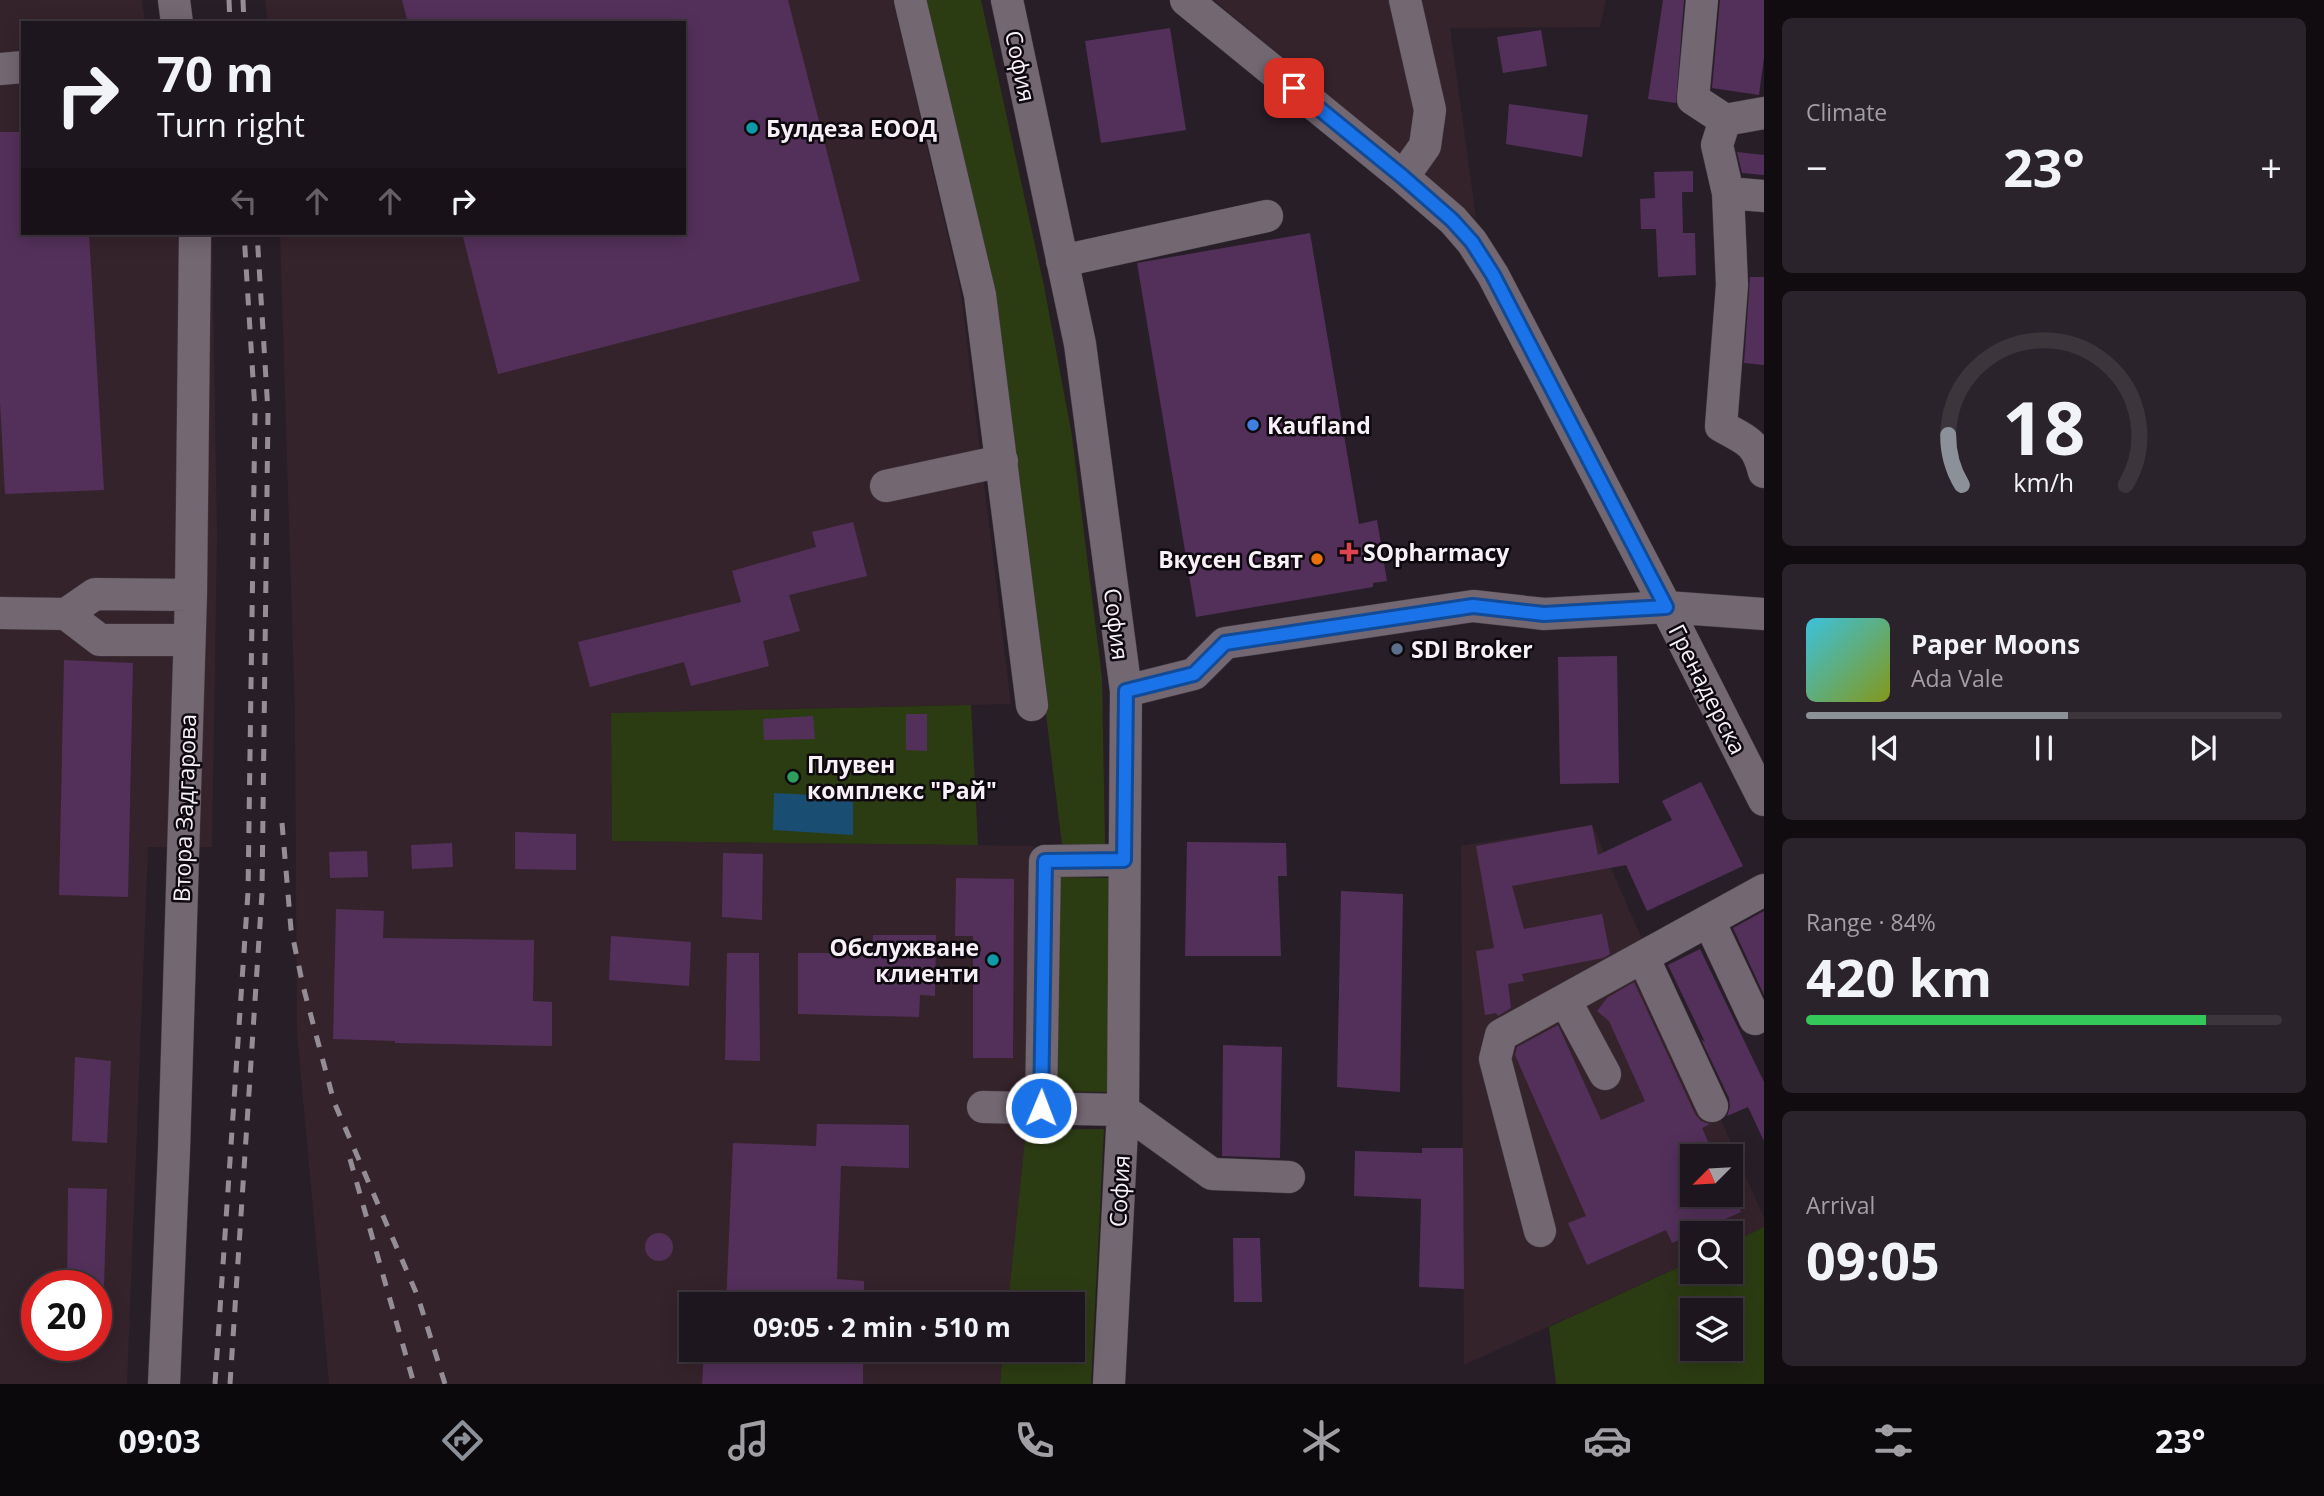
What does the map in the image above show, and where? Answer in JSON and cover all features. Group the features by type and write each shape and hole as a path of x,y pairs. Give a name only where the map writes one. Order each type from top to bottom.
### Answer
{"street":[{"path":"174,0 177,21"},
{"path":"910,0 980,295 1032,705"},
{"name":"София","path":"1007,0 1080,344 1126,691 1123,1110 1109,1384"},
{"name":"Гренадерска","path":"1186,0 1403,177 1452,220 1472,242 1493,275 1764,800"},
{"path":"1403,177 1425,146 1430,110 1405,0"},
{"path":"1702,0 1693,99 1725,120 1764,113"},
{"path":"0,69 21,67"},
{"path":"1725,120 1717,145 1728,193 1732,285 1721,426 1748,441 1759,453 1764,472"},
{"path":"1728,193 1764,196"},
{"path":"1062,261 1268,216"},
{"name":"Втора Задгарова","path":"164,1384 191,595 195,235"},
{"path":"886,486 1002,461"},
{"path":"0,613 66,614 95,594 191,595"},
{"path":"1126,691 1194,674 1225,643 1473,606 1544,614 1666,607 1764,614"},
{"path":"66,614 100,640 189,640"},
{"path":"1041,1108 1045,861 1124,860"},
{"path":"1540,1231 1495,1059 1501,1035 1764,890"},
{"path":"1709,921 1755,1019"},
{"path":"1643,957 1712,1106"},
{"path":"1565,1000 1605,1074"},
{"path":"984,1107 1123,1110 1212,1174 1289,1177"}],"shaded area":[{"path":"0,0 142,0 145,21 21,21 21,235 212,235 217,535 212,847 148,847 127,1384 0,1384"},
{"path":"265,0 893,0 961,293 1011,704 611,713 612,841 1034,846 1033,1067 1009,1292 679,1292 679,1362 1002,1362 1000,1384 329,1384 297,1033 295,716 280,235 686,235 686,21 268,21"},
{"path":"1214,0 1606,0 1600,27 1450,28 1476,218"},
{"path":"1592,825 1732,1144 1680,1144 1680,1208 1743,1208 1743,1170 1764,1218 1764,1227 1743,1237 1743,1221 1680,1221 1680,1266 1464,1365 1461,846"}],"green space":[{"path":"924,0 981,0 1044,286 1072,436 1102,678 1105,845 1062,844 995,301"},
{"name":"Плувен комплекс \"Рай\"","path":"971,705 978,845 612,841 611,713"},
{"path":"1059,877 1110,878 1107,1092 1055,1091"},
{"path":"1104,1129 1091,1384 1000,1384 1002,1362 1085,1362 1085,1292 1009,1292 1026,1130"},
{"path":"1764,1227 1764,1384 1556,1384 1549,1327 1680,1267 1680,1284 1743,1284 1743,1237"}],"water":[{"path":"774,793 853,797 853,835 773,830"}],"building":[{"name":"Булдеза ЕООД","path":"402,0 788,0 860,281 498,374 463,235 686,235 686,21 407,21"},
{"path":"1663,0 1684,0 1676,103 1648,99"},
{"path":"1720,0 1764,0 1764,57 1759,95 1712,88"},
{"path":"1170,28 1186,130 1101,143 1085,41"},
{"path":"1541,30 1547,66 1503,73 1497,37"},
{"path":"1509,104 1588,115 1582,157 1506,144"},
{"path":"0,132 21,132 21,235 89,235 104,490 5,494 0,402"},
{"path":"1737,152 1764,155 1764,175 1742,173"},
{"path":"1693,171 1693,192 1682,192 1683,233 1695,233 1696,275 1658,277 1656,229 1641,229 1640,199 1655,198 1654,172"},
{"name":"Kaufland","path":"1310,233 1359,524 1377,520 1387,581 1373,583 1373,587 1196,617 1137,263"},
{"path":"1750,277 1764,277 1764,365 1744,363"},
{"path":"853,522 867,576 789,595 800,631 763,641 769,666 691,686 684,662 590,687 578,642 741,602 732,571 816,547 812,532"},
{"path":"1617,656 1619,783 1560,784 1558,657"},
{"path":"64,660 133,663 128,897 59,895"},
{"path":"906,714 927,714 927,751 906,750"},
{"path":"813,716 815,739 764,740 763,719"},
{"path":"1701,782 1743,866 1647,911 1626,865 1512,886 1524,929 1602,914 1610,954 1603,958 1522,974 1524,981 1508,984 1511,1008 1498,1016 1496,1013 1485,1015 1476,951 1494,948 1476,846 1592,825 1598,855 1672,820 1662,801"},
{"path":"515,832 576,834 576,870 515,869"},
{"path":"1187,842 1286,843 1287,876 1278,876 1281,956 1185,956"},
{"path":"452,843 453,867 412,869 411,845"},
{"path":"367,851 368,877 330,878 329,852"},
{"path":"723,853 763,854 762,920 722,917"},
{"name":"Обслужване клиенти","path":"956,878 1014,879 1013,1058 973,1058 973,936 955,936"},
{"path":"1341,891 1403,894 1400,1092 1337,1087"},
{"path":"336,909 384,911 383,938 534,940 533,1001 552,1002 552,1046 333,1039"},
{"path":"1764,911 1764,995 1733,928"},
{"path":"873,935 936,935 935,996 920,995 919,1017 798,1014 798,953 872,953"},
{"path":"611,936 691,942 689,986 609,980"},
{"path":"1700,949 1764,1082 1764,1141 1748,1107 1727,1116 1729,1098 1668,965"},
{"path":"727,953 759,953 760,1061 725,1060"},
{"path":"1634,982 1695,1114 1701,1121 1710,1124 1702,1128 1709,1144 1680,1144 1680,1208 1739,1208 1741,1212 1721,1221 1680,1221 1680,1239 1672,1243 1666,1230 1587,1265 1568,1223 1586,1216 1515,1055 1517,1047 1558,1025 1601,1120 1645,1101 1609,1021 1597,1011 1607,998"},
{"path":"1223,1045 1282,1047 1280,1158 1222,1156"},
{"path":"75,1057 111,1061 107,1143 72,1141"},
{"path":"817,1124 909,1125 909,1168 841,1166 837,1279 864,1281 864,1292 727,1292 733,1143 816,1146"},
{"path":"1422,1148 1463,1148 1464,1289 1419,1287 1421,1199 1354,1196 1355,1151 1422,1153"},
{"path":"68,1188 107,1189 104,1270 67,1270"},
{"path":"659,1233 669,1237 673,1247 669,1257 659,1261 649,1257 645,1247 649,1237"},
{"path":"1233,1238 1260,1238 1262,1302 1234,1302"},
{"path":"703,1362 863,1362 863,1384 702,1384"}],"railway":[{"path":"229,0 230,21"},
{"path":"243,0 244,21"},
{"path":"215,1384 248,892 255,411 244,235"},
{"path":"230,1384 262,893 268,412 257,235"},
{"path":"282,823 291,929 303,986 334,1102 418,1297 445,1384"},
{"path":"350,1159 414,1384"}],"place":[{"name":"Булдеза ЕООД","path":"752,128"},
{"name":"Kaufland","path":"1253,425"},
{"name":"SOpharmacy","path":"1349,552"},
{"name":"Вкусен Свят","path":"1317,559"},
{"name":"SDI Broker","path":"1397,649"},
{"name":"Плувен комплекс \"Рай\"","path":"793,777"},
{"name":"Обслужване клиенти","path":"993,960"}],"route":[{"path":"1041,1108 1045,861 1124,860 1126,691 1194,674 1225,643 1473,606 1544,614 1666,607 1493,275 1472,242 1452,220 1403,177 1294,88"}]}
